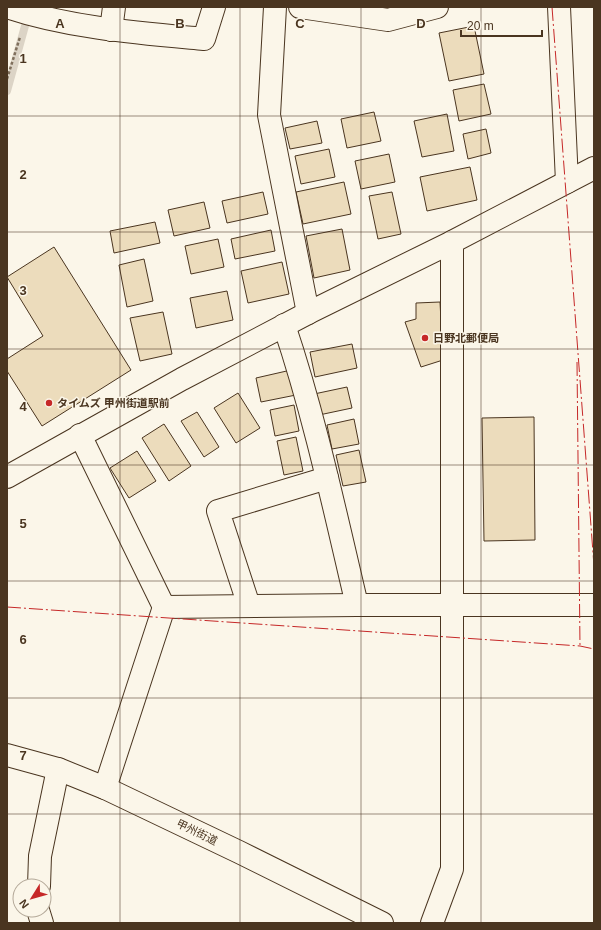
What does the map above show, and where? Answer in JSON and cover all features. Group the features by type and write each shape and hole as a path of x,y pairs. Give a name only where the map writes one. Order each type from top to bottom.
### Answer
{"street":[{"path":"7,7 28,14 111,30 204,39 214,7"},
{"path":"111,30 114,7"},
{"path":"276,7 269,115 308,313"},
{"path":"300,7 388,20 437,7"},
{"path":"559,7 567,182"},
{"path":"7,477 182,379 308,313 452,242 594,168"},
{"path":"432,923 452,869 452,242"},
{"path":"284,326 298,367 327,478 357,605"},
{"path":"80,436 164,607 105,788"},
{"path":"249,606 218,511 327,478"},
{"path":"164,607 594,605"},
{"name":"甲州街道","path":"7,755 58,769 105,788 382,923"},
{"path":"39,878 40,856 58,769"}],"path":[{"path":"7,79 28,14"}],"building":[{"path":"474,26 484,74 449,81 439,33"},
{"path":"484,84 491,114 459,121 453,90"},
{"path":"374,112 381,141 347,148 341,119"},
{"path":"447,114 454,151 422,157 414,121"},
{"path":"317,121 322,143 290,149 285,128"},
{"path":"486,129 491,153 468,159 463,134"},
{"path":"329,149 335,177 301,184 295,156"},
{"path":"389,154 395,182 361,189 355,161"},
{"path":"470,167 477,200 427,211 420,177"},
{"path":"344,182 351,214 303,224 296,192"},
{"path":"263,192 268,214 227,223 222,201"},
{"path":"392,192 401,234 378,239 369,196"},
{"path":"204,202 210,228 174,236 168,210"},
{"path":"155,222 160,243 114,253 110,231"},
{"path":"342,229 350,270 314,278 306,236"},
{"path":"271,230 275,251 235,259 231,239"},
{"path":"218,239 224,267 191,274 185,246"},
{"path":"54,247 131,370 42,426 7,371 7,359 43,336 7,277"},
{"path":"144,259 153,301 127,307 119,265"},
{"path":"282,262 289,294 248,303 241,271"},
{"path":"227,291 233,320 196,328 190,298"},
{"path":"440,302 443,360 421,367 405,322 416,319 416,303"},
{"path":"163,312 172,354 140,361 130,318"},
{"path":"352,344 357,368 315,377 310,352"},
{"path":"291,370 296,395 261,402 256,378"},
{"path":"347,387 352,408 319,415 314,394"},
{"path":"238,393 260,428 236,443 214,408"},
{"path":"294,405 299,431 275,436 270,410"},
{"path":"197,412 219,447 204,457 181,421"},
{"path":"534,417 535,540 484,541 482,418"},
{"path":"354,419 359,444 332,449 327,425"},
{"path":"164,424 191,466 169,481 142,438"},
{"path":"296,437 303,471 284,475 277,441"},
{"path":"359,450 366,482 343,486 336,455"},
{"path":"137,451 156,481 129,498 110,468"}],"waterway":[{"path":"7,91 28,15"}],"power":[{"path":"552,7 594,566"},
{"path":"577,362 580,646"},
{"path":"7,607 580,646 594,649"}],"place":[{"name":"日野北郵便局","path":"425,338"},
{"name":"タイムズ 甲州街道駅前","path":"49,403"}]}
